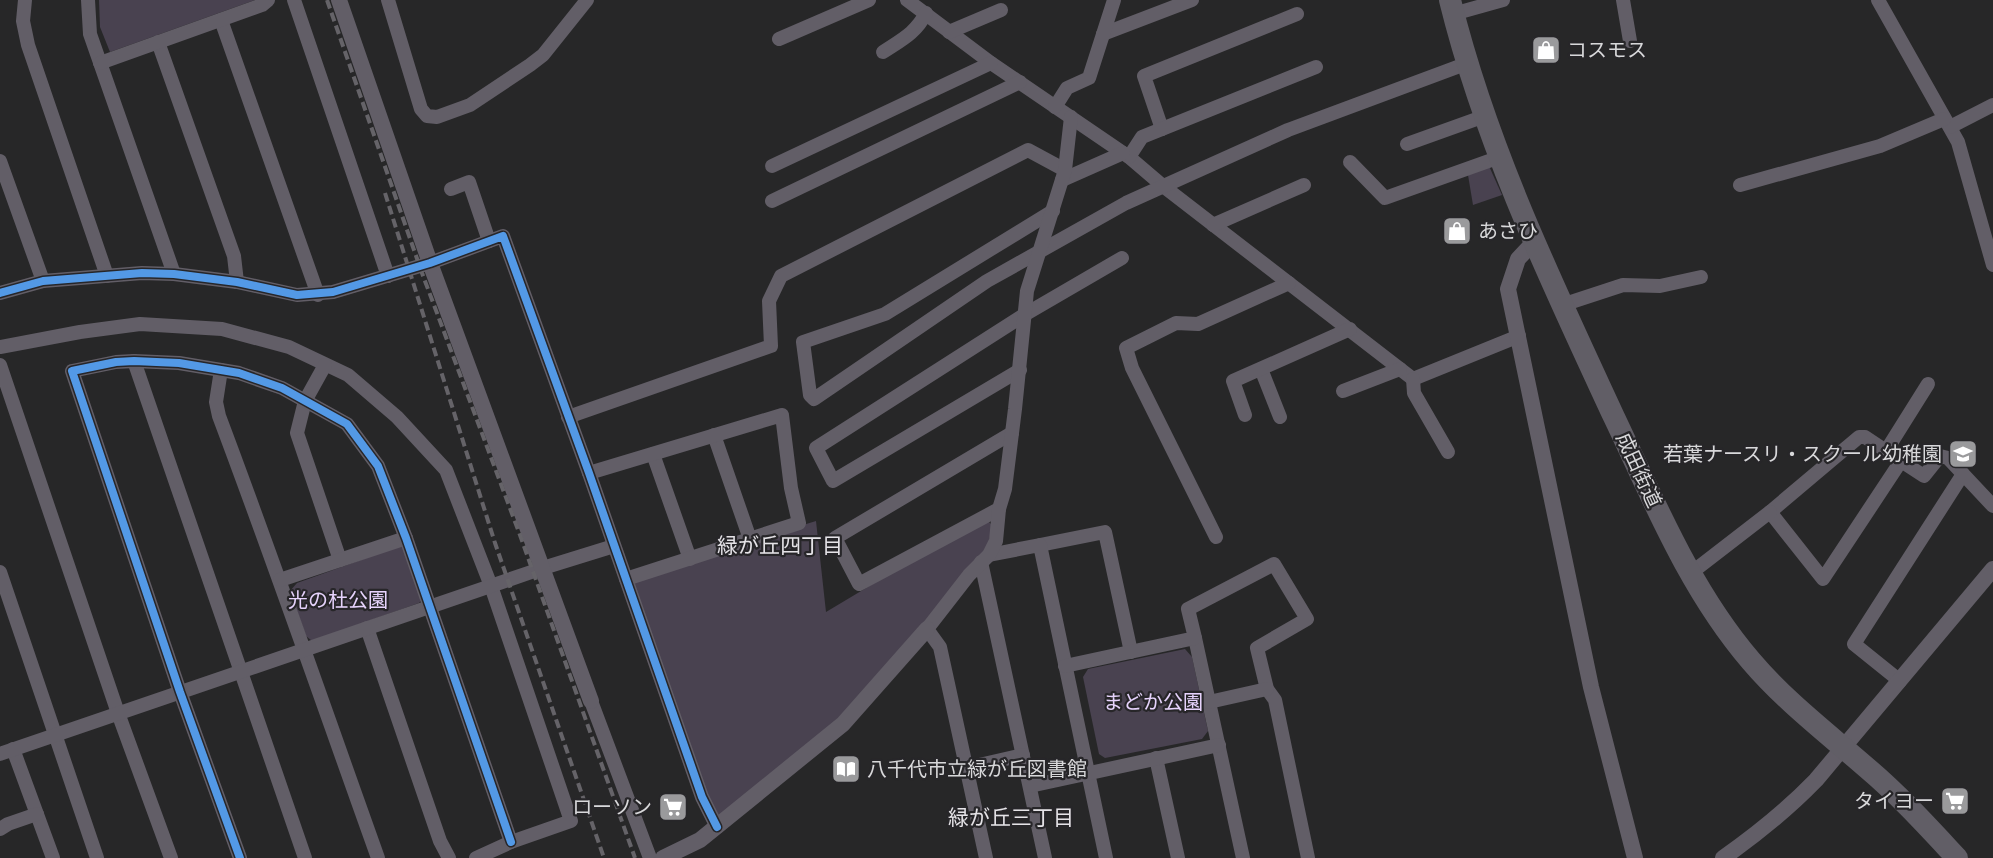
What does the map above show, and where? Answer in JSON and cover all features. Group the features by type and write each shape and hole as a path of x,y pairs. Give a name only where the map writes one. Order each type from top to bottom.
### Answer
{"highway":[{"name":"成田街道","path":"1451,7 1485,116 1534,242 1659,512 1708,604 1751,662 1778,691 1867,768 1957,858"}],"street":[{"path":"25,0 23,21 28,45 107,276"},
{"path":"88,0 90,34 174,274"},
{"path":"100,63 262,5 268,0"},
{"path":"294,0 388,276"},
{"path":"339,0 430,263 650,858"},
{"path":"388,0 421,108 428,116 436,117 470,105 543,55 587,0"},
{"path":"778,39 869,0"},
{"path":"908,0 991,63 1126,155 1413,379 1414,393 1448,452"},
{"path":"1055,107 1067,88 1089,78 1114,0"},
{"path":"1103,34 1192,0"},
{"path":"1451,7 1503,0"},
{"path":"1623,0 1630,41"},
{"path":"1878,0 1958,142 1993,265"},
{"path":"949,32 1001,10"},
{"path":"882,51 914,32 926,13"},
{"path":"1162,129 1144,76 1297,14"},
{"path":"221,20 318,295"},
{"path":"158,42 234,256 237,282"},
{"path":"772,166 991,63"},
{"path":"1053,211 885,314 803,342 810,395 814,399 987,281 1126,203 1288,130 1468,63"},
{"path":"1064,175 1126,155 1142,136 1316,67"},
{"path":"772,201 1020,82"},
{"path":"1740,185 1880,146 1993,105"},
{"path":"1407,144 1485,116"},
{"path":"663,858 700,840 843,724 927,629 985,558 996,541 1020,370 1024,315 1032,271 1064,175 1071,117"},
{"path":"568,417 771,346 769,301 781,276 1028,150 1064,175"},
{"path":"1350,162 1385,198 1500,157"},
{"path":"0,161 43,282"},
{"path":"451,189 469,182 489,241"},
{"path":"1213,225 1304,185"},
{"path":"0,293 43,282 142,273 174,274 237,282 297,295 318,295 430,263 502,236 589,473 702,797 717,826"},
{"path":"1534,242 1518,259 1508,289 1591,687 1635,858"},
{"path":"1020,370 833,481 816,448 1024,315 1122,258"},
{"path":"1562,305 1623,285 1660,286 1701,277"},
{"path":"1216,537 1132,368 1126,348 1176,323 1198,324 1289,283"},
{"path":"0,347 80,332 140,324 222,328 289,347 348,375 397,417 447,470 491,586 571,821 510,842 476,858"},
{"path":"1245,415 1233,381 1350,329"},
{"path":"1413,379 1519,336"},
{"path":"134,361 305,858"},
{"path":"240,858 180,692 72,371 116,362 134,361 179,363 239,373 282,388 347,424 373,458 406,538 510,842"},
{"path":"326,364 305,401 297,433 340,560"},
{"path":"0,365 118,714 171,858"},
{"path":"1261,369 1280,417"},
{"path":"1343,391 1400,369"},
{"path":"221,370 216,402 219,416 280,580 378,858"},
{"path":"1886,451 1928,384"},
{"path":"589,473 782,415 791,488 799,523 626,579"},
{"path":"999,509 859,584 835,538 1012,433"},
{"path":"714,435 750,539"},
{"path":"1691,573 1770,512 1859,437 1865,437 1924,476 1940,456 1948,458 1993,506"},
{"path":"653,454 690,559"},
{"path":"1770,512 1823,579 1901,461"},
{"path":"1900,681 1854,644 1963,474"},
{"path":"985,558 1105,532 1131,652"},
{"path":"280,580 406,538"},
{"path":"1040,545 1106,858"},
{"path":"53,858 37,814 7,752 431,606 614,546"},
{"path":"985,558 1045,858"},
{"path":"1243,858 1188,609 1274,564 1307,619 1257,648 1267,690 1275,700 1308,858"},
{"path":"1723,858 1765,828 1816,780 1993,569"},
{"path":"0,573 97,858"},
{"path":"367,628 440,841 449,858"},
{"path":"927,629 940,647 986,858"},
{"path":"1065,666 1195,638"},
{"path":"1209,702 1267,690"},
{"path":"1030,786 1219,744"},
{"path":"966,768 1023,755"},
{"path":"1156,758 1178,858"},
{"path":"0,829 37,814"}],"green space":[{"path":"99,0 255,0 110,52 100,27"},
{"path":"1489,166 1502,195 1473,205 1467,169"},
{"path":"987,520 992,525 989,542 969,575 843,724 717,827 626,579 816,521 826,612 933,548"},
{"name":"光の杜公園","path":"397,547 404,547 423,598 419,603 312,641 306,636 290,591 297,583"},
{"name":"まどか公園","path":"1185,649 1192,657 1208,731 1202,739 1105,758 1099,754 1083,677 1088,669"}],"railway":[{"path":"327,0 422,273 520,535 635,858"},
{"path":"385,193 495,543 604,858"}],"cycle path":[{"path":"0,293 43,281 142,273 174,274 237,282 297,295 333,292 430,263 503,236 589,473 702,797 717,827"},
{"path":"240,858 180,692 72,371 116,362 134,361 179,363 239,373 282,388 347,424 378,466 406,538 511,842"}],"place":[{"name":"コスモス","path":"1546,50"},
{"name":"あさひ","path":"1457,231"},
{"name":"若葉ナースリ・スクール幼稚園","path":"1963,454"},
{"name":"八千代市立緑が丘図書館","path":"846,769"},
{"name":"タイヨー","path":"1955,801"},
{"name":"ローソン","path":"673,807"}],"district":[{"name":"緑が丘四丁目","path":"780,545"},
{"name":"緑が丘三丁目","path":"1011,817"}]}
